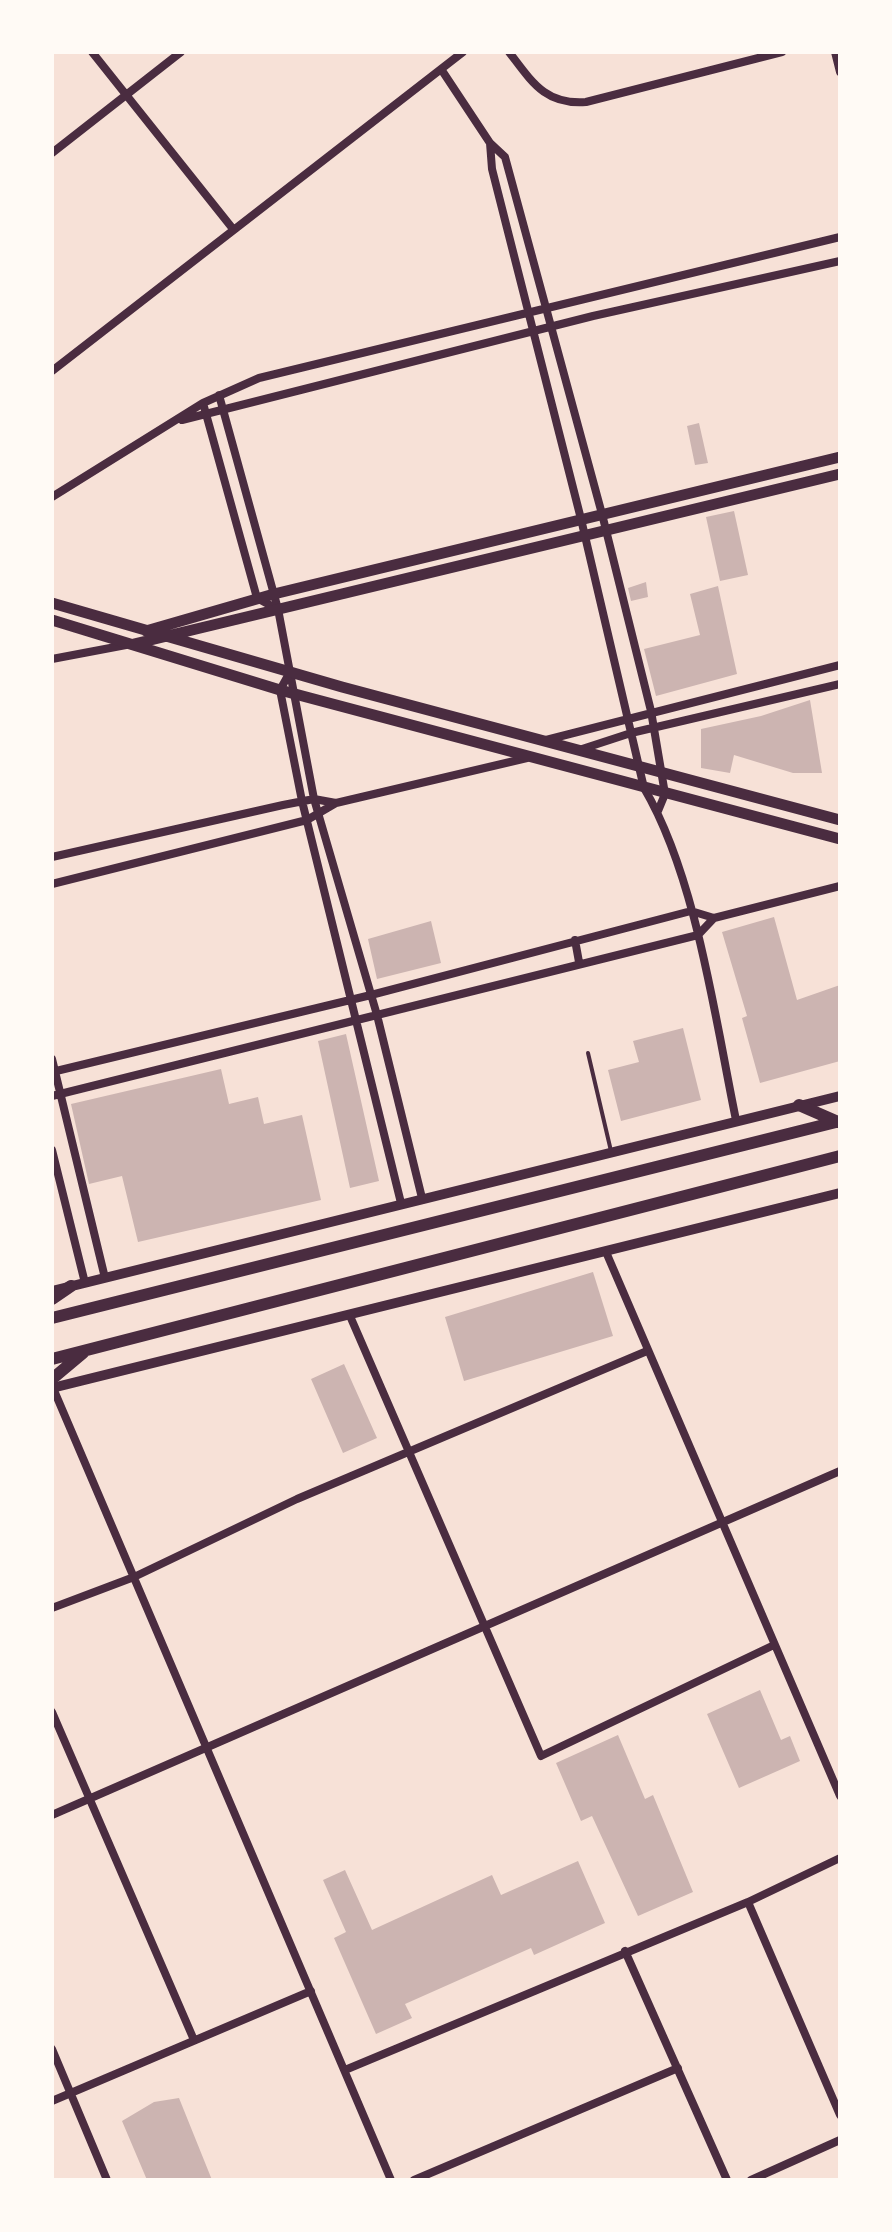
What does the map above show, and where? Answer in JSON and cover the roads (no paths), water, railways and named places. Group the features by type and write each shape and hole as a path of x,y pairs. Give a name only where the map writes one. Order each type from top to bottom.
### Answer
{"main road":[{"path":"112,638 257,598 840,457"},
{"path":"133,644 840,474"},
{"path":"52,603 540,742 840,820"},
{"path":"52,620 286,691 840,839"},
{"path":"799,1105 839,1122"},
{"path":"52,1318 839,1122"},
{"path":"52,1359 840,1156"},
{"path":"52,1299 71,1286"},
{"path":"52,1385 86,1350"}],"street":[{"path":"92,52 233,229"},
{"path":"52,153 181,52"},
{"path":"52,371 463,52"},
{"path":"509,52 541,91 565,104 586,102 782,52"},
{"path":"835,52 840,72"},
{"path":"441,69 490,143 505,157 602,514 651,711 665,794 658,811"},
{"path":"490,143 492,169 505,226 585,534 644,788 658,811 698,935 736,1120"},
{"path":"505,226 522,221"},
{"path":"52,497 203,403 259,378 840,237"},
{"path":"178,421 551,327 840,261"},
{"path":"331,360 335,380"},
{"path":"219,395 278,609 291,671 286,691 302,801 359,1020 401,1203"},
{"path":"203,403 257,598 278,609"},
{"path":"99,647 112,638"},
{"path":"52,659 99,647 133,644"},
{"path":"540,742 626,717 840,665"},
{"path":"574,751 631,733 840,684"},
{"path":"286,691 318,816 377,1015 422,1198"},
{"path":"52,884 307,820 336,803 532,756"},
{"path":"52,857 302,801 314,799 336,803"},
{"path":"53,1071 371,995 691,911 714,918 840,886"},
{"path":"332,914 348,909"},
{"path":"56,1095 579,962 698,935 714,918"},
{"path":"575,940 579,962"},
{"path":"52,1059 56,1095 105,1278"},
{"path":"52,1291 840,1096"},
{"path":"52,1150 85,1283"},
{"path":"391,2180 52,1385 350,1316 840,1193"},
{"path":"606,1252 840,1796"},
{"path":"350,1316 541,1756 774,1645"},
{"path":"52,1608 134,1577 297,1499 647,1351"},
{"path":"52,1815 208,1750 720,1520 840,1471"},
{"path":"52,1712 194,2040"},
{"path":"345,2070 748,1902 840,1858"},
{"path":"748,1902 840,2115"},
{"path":"625,1951 727,2180"},
{"path":"52,2101 311,1991"},
{"path":"52,2049 107,2180"},
{"path":"414,2180 678,2068"},
{"path":"751,2180 840,2140"}],"lane":[{"path":"588,1053 611,1151"}]}
